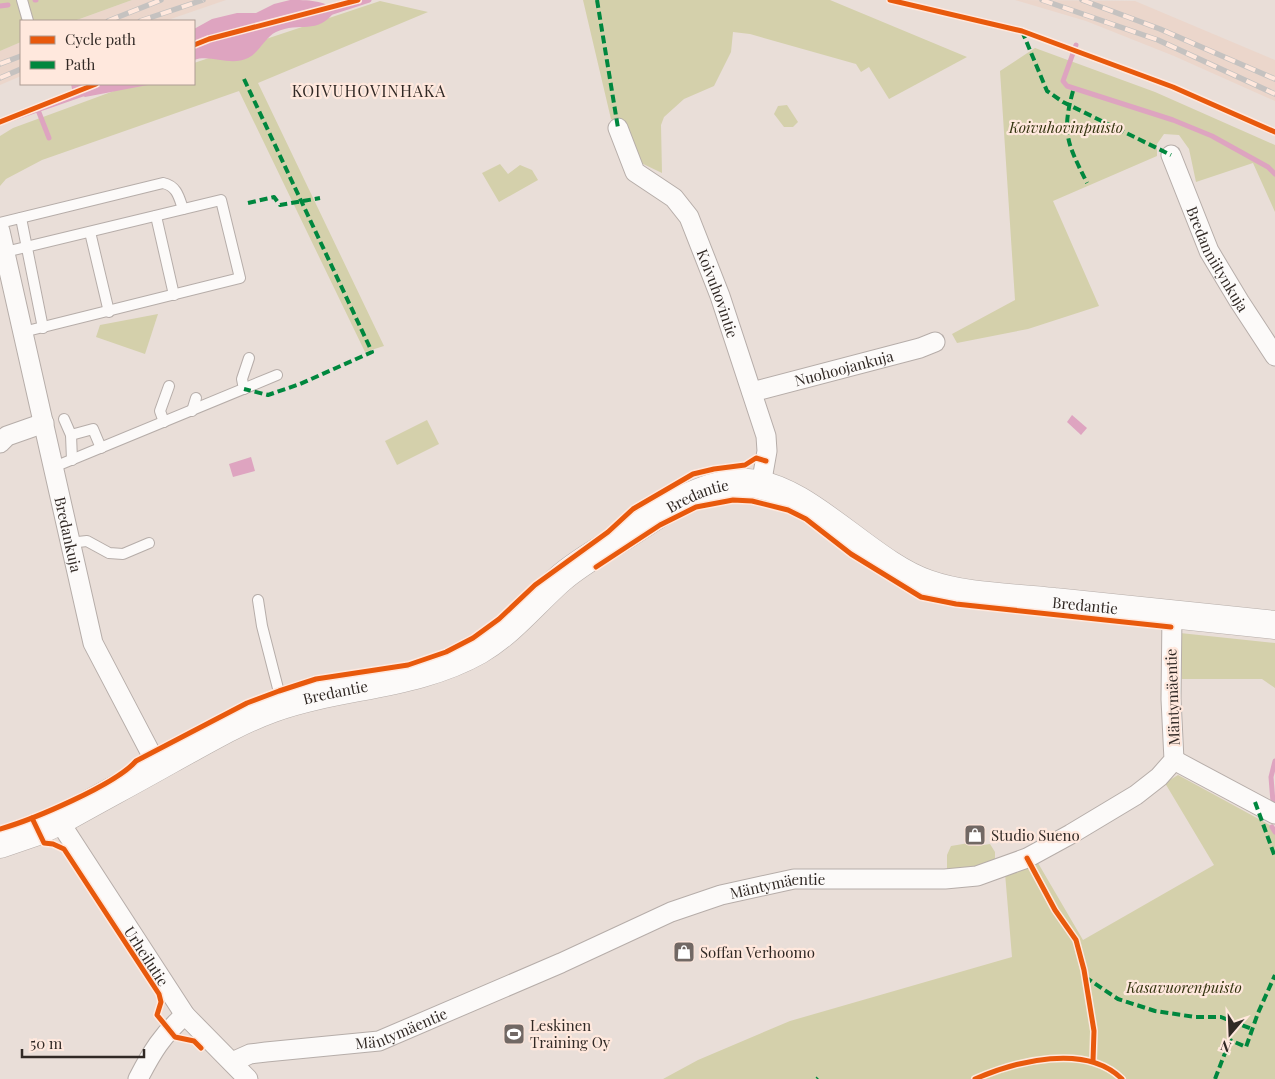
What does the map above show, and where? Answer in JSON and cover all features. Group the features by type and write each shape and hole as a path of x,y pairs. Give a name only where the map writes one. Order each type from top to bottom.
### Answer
{"street":[{"name":"Koivuhovintie","path":"618,128 635,172 674,198 689,217 720,296 766,436 768,451 761,485"},
{"name":"Bredanniitynkuja","path":"1171,155 1210,251 1239,301 1275,356"},
{"name":"Bredankuja","path":"0,232 5,252 7,292 23,332 54,467 69,544 93,643 158,767"},
{"name":"Nuohoojankuja","path":"752,392 920,348 935,342"},
{"path":"0,443 7,436 44,423"},
{"name":"Bredantie","path":"0,844 38,831 59,821 215,735 282,704 408,677 457,661 481,649 505,631 561,578 583,562 677,503 716,486 739,483 761,485 808,507 894,567 929,584 994,596 1275,625"},
{"name":"Mäntymäentie","path":"232,1062 250,1054 379,1041 545,970 671,912 729,893 794,879 945,879 978,876 1027,858 1136,795 1159,778 1174,760 1171,699 1172,614"},
{"path":"1174,760 1275,814"},
{"name":"Urheilutie","path":"59,821 185,1015 248,1079"},
{"path":"138,1079 155,1046 170,1028 185,1015"}],"lane":[{"path":"22,0 28,20"},
{"path":"0,223 163,183 170,184 177,191 183,209"},
{"path":"5,252 221,200 240,278 23,332"},
{"path":"156,216 174,295"},
{"path":"21,218 43,328"},
{"path":"90,232 109,312"},
{"path":"244,389 242,379 249,358"},
{"path":"54,467 277,375"},
{"path":"164,422 160,411 169,386"},
{"path":"192,410 196,398"},
{"path":"64,419 71,435 72,460"},
{"path":"71,435 93,429 102,448"},
{"path":"69,544 87,541 109,553 123,554 149,543"},
{"path":"258,600 260,619 282,704"}],"shaded area":[{"path":"132,0 226,0 168,20 77,20"},
{"path":"290,0 309,1 327,5 335,11 328,19 315,26 285,29 272,34 248,58 234,61 207,58 195,60 195,28 212,19 237,13 256,13 274,4"},
{"path":"1015,0 1135,1 1275,60 1275,101 1174,56 1086,21"},
{"path":"20,42 20,76 0,85 0,51"},
{"path":"71,85 148,85 85,97 72,89"},
{"path":"1072,415 1087,428 1081,435 1067,422"},
{"path":"251,457 255,471 233,477 229,464"}],"green space":[{"path":"0,0 132,0 77,20 20,20 20,42 0,51"},
{"path":"583,0 830,0 967,57 889,99 869,67 861,72 856,64 750,34 733,32 731,52 714,86 684,99 664,117 661,125 662,173 639,162 624,124 611,119"},
{"path":"380,1 428,12 258,83 384,346 365,352 239,91 42,160 6,179 0,186 0,136 13,128 130,85 195,85 195,63"},
{"name":"Koivuhovinpuisto","path":"1035,48 1155,92 1275,145 1275,212 1253,163 1196,182 1189,149 1179,135 1164,134 1157,144 1157,156 1053,201 1099,306 1028,329 957,343 952,334 1015,300 1000,71"},
{"path":"787,105 798,122 793,127 784,127 774,114 778,106"},
{"path":"500,164 508,174 520,165 532,170 538,180 499,202 482,173"},
{"path":"158,314 145,354 96,337 100,325"},
{"path":"427,420 439,444 397,465 385,441"},
{"path":"1180,633 1275,643 1275,688 1262,679 1182,679"},
{"name":"Kasavuorenpuisto","path":"1178,775 1275,828 1275,1079 663,1079 698,1060 790,1021 1012,957 1005,873 1038,863 1083,940 1214,865 1165,783"},
{"path":"975,842 976,846 990,844 995,852 995,861 977,869 947,869 947,855 951,846"}],"waterway":[{"path":"329,13 369,0"},
{"path":"0,6 8,5"},
{"path":"1076,45 1063,81 1067,86 1173,120 1212,136 1268,167 1275,174"},
{"path":"0,123 86,93"},
{"path":"38,110 49,138"},
{"path":"1273,802 1271,777 1275,761"},
{"path":"1272,827 1275,832"}],"railway":[{"path":"111,20 161,0"},
{"path":"143,20 203,0"},
{"path":"1042,0 1158,40 1275,94"},
{"path":"1082,0 1160,29 1275,79"},
{"path":"0,64 20,56"},
{"path":"0,78 20,69"}],"marked path":[{"path":"597,0 618,128"},
{"path":"1022,31 1047,91 1063,102 1171,155"},
{"path":"244,79 372,352 300,384 268,395 244,389"},
{"path":"1073,91 1067,118 1068,138 1087,183"},
{"path":"248,203 274,197 280,205 320,198"},
{"path":"1255,802 1275,857"},
{"path":"1215,1079 1230,1040 1246,1047 1258,1013 1275,975"},
{"path":"1085,977 1118,999 1155,1011 1195,1017 1221,1017 1252,1029"}],"cycle path":[{"path":"195,45 209,39 358,0"},
{"path":"890,0 1022,31 1173,87 1275,132"},
{"path":"0,122 93,85"},
{"path":"0,829 52,810 92,791 136,761 247,703 316,679 408,665 446,652 473,638 499,619 535,585 608,532 633,509 693,474 745,465 756,458 766,461"},
{"path":"596,567 660,525 696,507 733,500 752,501 788,510 806,519 851,554 921,597 956,604 1171,627"},
{"path":"32,818 44,843 53,844 64,849 159,994 161,1002 157,1015 175,1037 194,1041 201,1048"},
{"path":"1027,858 1055,910 1076,940 1084,970 1094,1031 1093,1061"},
{"path":"975,1079 1010,1066 1050,1059 1070,1058 1090,1061 1107,1068 1122,1079"}],"place":[{"name":"Studio Sueno","path":"975,835"},
{"name":"Soffan Verhoomo","path":"684,952"},
{"name":"Leskinen Training Oy","path":"514,1034"}],"district":[{"name":"KOIVUHOVINHAKA","path":"369,90"}]}
